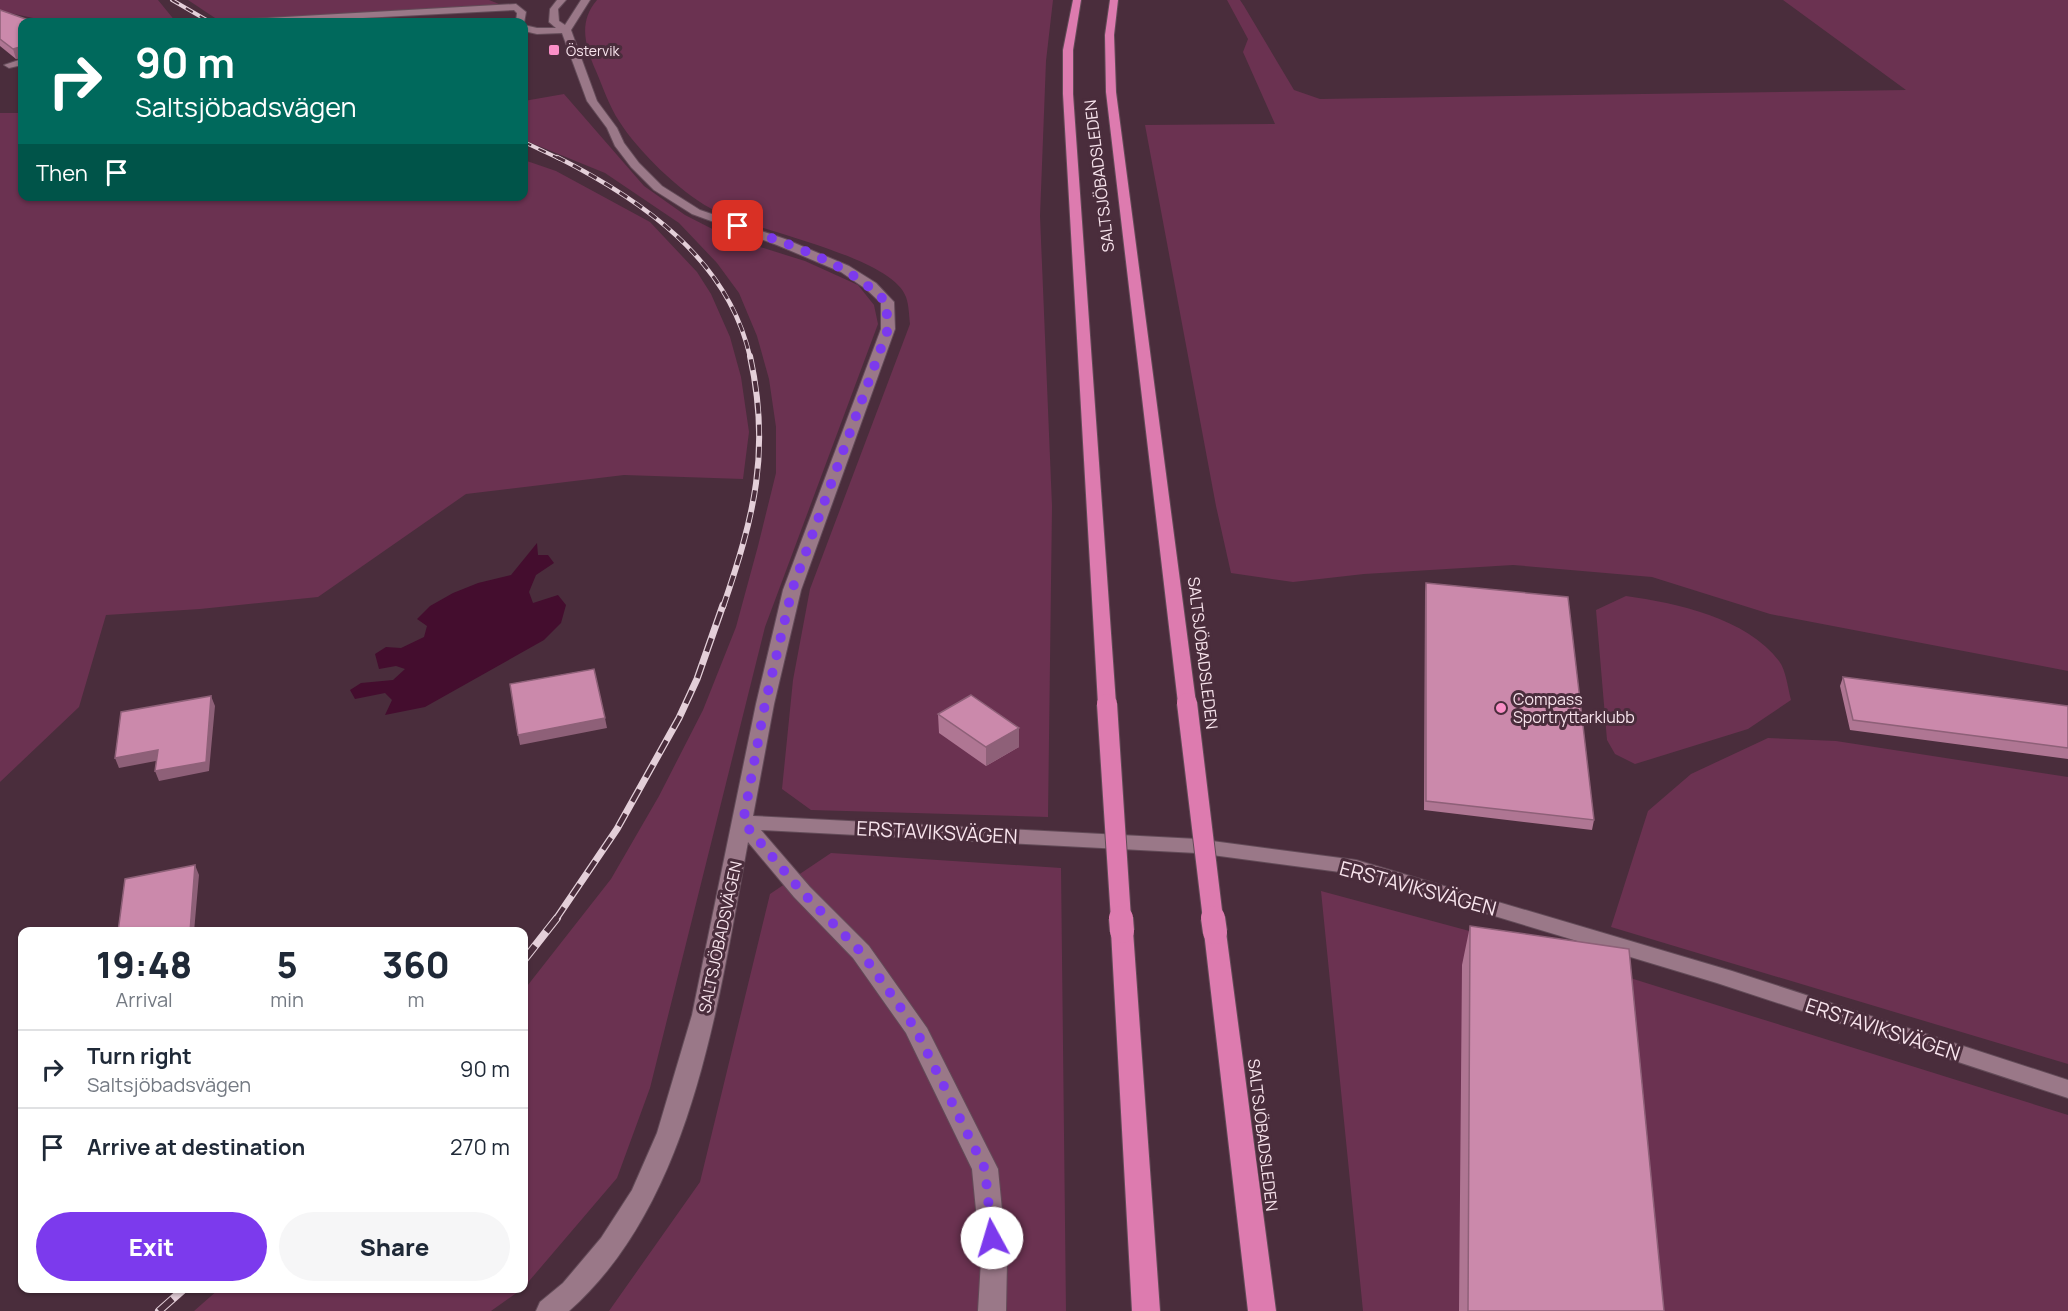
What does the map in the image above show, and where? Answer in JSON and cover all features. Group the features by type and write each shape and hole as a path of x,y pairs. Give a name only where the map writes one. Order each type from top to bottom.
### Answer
{"highway":[{"name":"SALTSJÖBADSLEDEN","path":"1077,0 1068,50 1068,94 1146,1311"},
{"name":"SALTSJÖBADSLEDEN","path":"1114,0 1110,20 1111,92 1262,1311"}],"street":[{"name":"SALTSJÖBADSVÄGEN","path":"550,1311 573,1292 610,1246 643,1195 669,1133 704,1015 765,704 792,590 888,329 886,302 871,286 845,269 781,242 696,212 658,188 634,165 592,101 566,30 554,21 554,9 562,0"},
{"path":"528,29 537,31 566,30 576,21 580,7 586,0"},
{"path":"336,18 516,7 522,12 521,18"},
{"path":"9,65 18,64"},
{"path":"743,822 802,892 861,952 915,1028 985,1169 994,1261 992,1311"},
{"name":"ERSTAVIKSVÄGEN","path":"743,822 1197,846 1356,867 1724,977 2068,1089"}],"shaded area":[{"path":"0,0 158,0 173,18 33,18 0,11"},
{"path":"188,0 489,0 504,6 292,18 215,18"},
{"path":"597,0 1053,0 1046,61 1040,216 1052,506 1048,817 811,810 782,789 793,680 810,589 910,324 907,300 895,282 875,268 848,256 710,208 686,192 660,169 637,145 619,121 592,62 586,43 585,26 591,8"},
{"path":"1227,0 1240,0 1294,90 1320,99 1906,90 1783,0 2068,0 2068,671 1770,614 1652,577 1513,565 1364,574 1293,582 1231,573 1216,506 1145,125 1275,124 1243,52 1248,39"},
{"path":"564,94 644,186 685,215 728,237 805,261 858,285 874,305 878,324 765,627 650,1088 617,1178 528,1282 528,985 611,879 659,796 703,710 736,627 758,546 776,473 776,427 769,379 757,336 739,293 717,263 679,223 605,173 528,142 528,100"},
{"path":"0,113 18,113 18,201 528,201 528,161 556,171 650,222 697,272 711,294 730,337 741,377 749,432 743,479 624,475 466,494 318,597 200,609 106,615 79,707 0,782"},
{"path":"537,543 538,555 548,555 554,563 536,575 529,592 533,603 558,595 566,605 561,623 544,640 425,707 385,715 392,700 385,693 355,699 350,690 361,683 393,680 405,669 396,666 379,669 375,654 386,647 401,648 424,637 427,626 417,619 430,606 478,583 511,575"},
{"path":"1626,596 1688,608 1730,623 1749,634 1779,661 1785,674 1791,700 1748,729 1635,764 1615,754 1607,740 1596,610"},
{"path":"1768,738 1836,741 2068,777 2068,1064 1611,927 1648,811 1691,774"},
{"path":"831,853 1061,868 1066,1311 609,1311 700,1182 770,894"},
{"path":"1321,891 1544,951 2068,1115 2068,1311 1363,1311"},
{"path":"214,1293 516,1293 491,1311 194,1311"}],"building":[{"path":"0,10 23,18 18,18 18,48 13,49 0,39"},
{"name":"Compass Sportryttarklubb","path":"1426,583 1568,597 1594,820 1426,801"},
{"path":"594,669 605,718 518,735 510,684"},
{"path":"1843,677 2068,706 2068,748 1853,720"},
{"path":"971,695 1019,728 986,747 938,714"},
{"path":"211,696 206,762 155,771 158,750 115,758 121,712"},
{"path":"195,865 190,927 119,927 125,879"},
{"path":"1470,926 1629,949 1664,1311 1468,1311"}],"railway":[{"path":"172,0 203,18"},
{"path":"528,144 560,159"},
{"path":"557,157 620,193 650,213 677,236 702,262 723,290 739,322 750,357"},
{"path":"723,607 751,513 756,483 759,423 750,356"},
{"path":"556,919 617,829 679,718 697,679 723,605"},
{"path":"528,955 557,918"},
{"path":"159,1311 179,1293"}],"place":[{"name":"Östervik","path":"554,50"},
{"name":"Compass Sportryttarklubb","path":"1501,708"}],"route":[{"path":"738,226 845,269 871,286 886,302 888,329 792,590 765,704 743,822 802,892 861,952 915,1028 985,1169 992,1238"}]}
